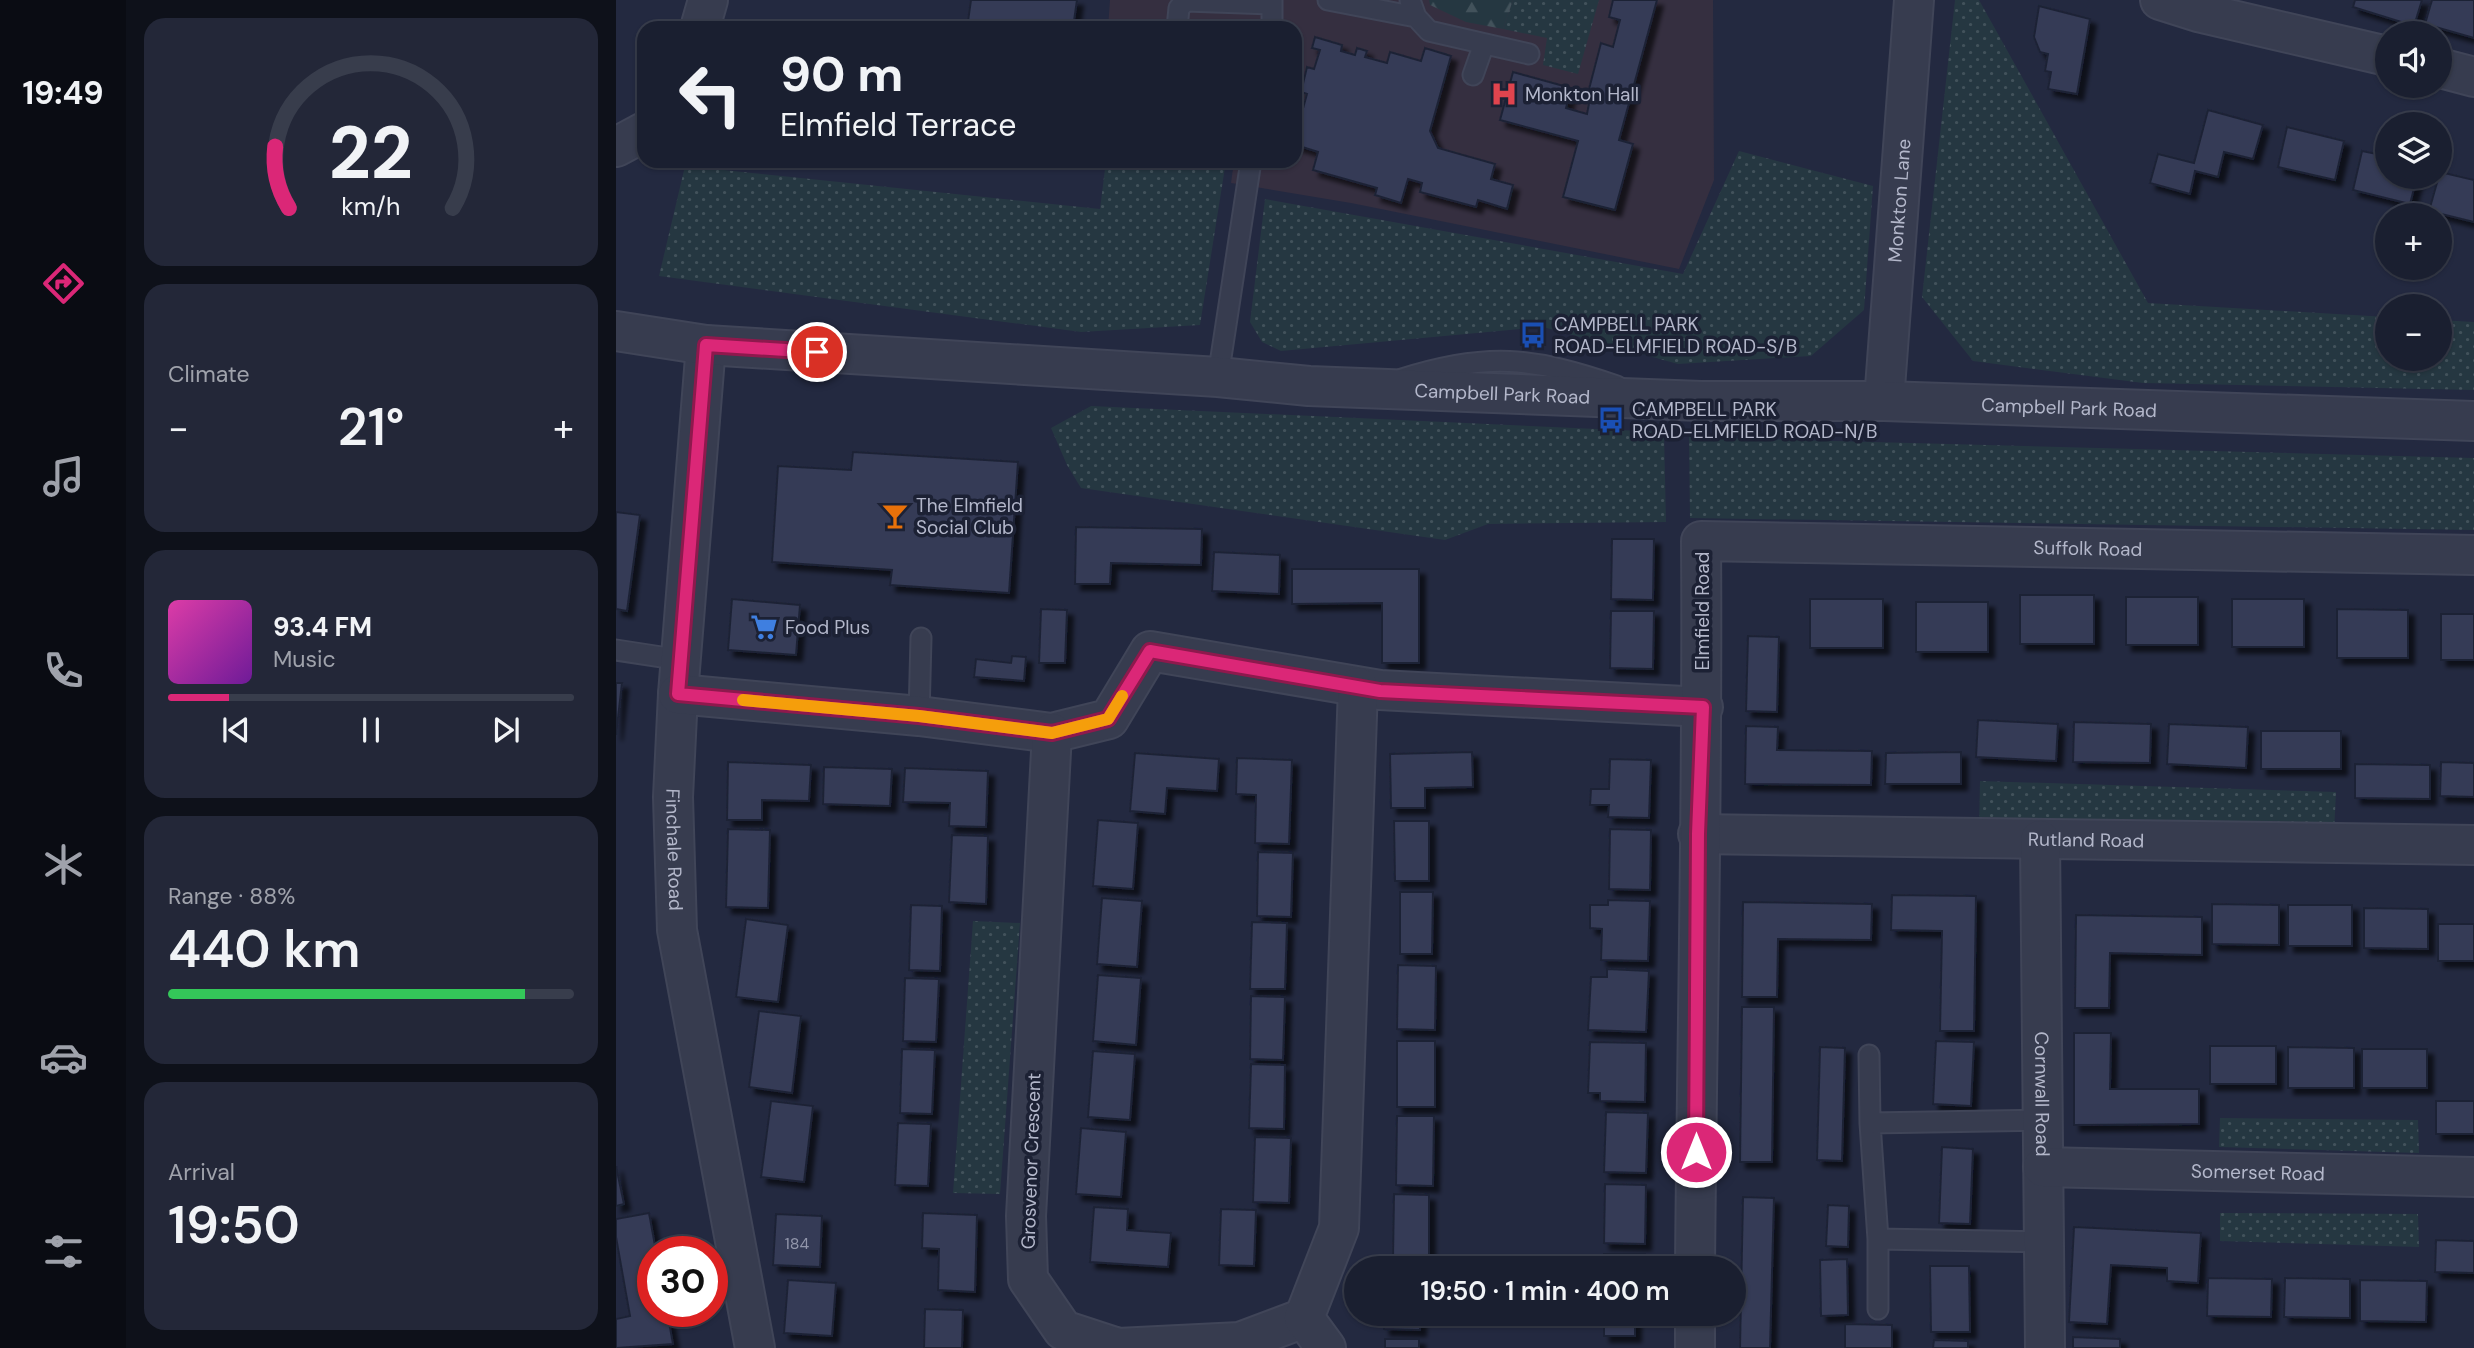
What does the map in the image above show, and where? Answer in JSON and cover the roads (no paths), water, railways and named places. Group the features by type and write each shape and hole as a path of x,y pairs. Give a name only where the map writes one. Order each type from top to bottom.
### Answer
{"street":[{"path":"702,21 708,0"},
{"name":"Monkton Lane","path":"1884,401 1914,0"},
{"path":"2160,0 2198,12 2375,53"},
{"path":"2452,71 2474,77"},
{"name":"Campbell Park Road","path":"616,331 706,345 1374,388 1656,399 1884,401 2474,421"},
{"name":"Finchale Road","path":"706,345 679,677 673,797 677,930 755,1348"},
{"name":"Suffolk Road","path":"1701,541 2474,555"},
{"name":"Elmfield Road","path":"1695,1256 1698,834 1703,707 1701,541"},
{"path":"679,677 919,716 1052,733 1108,719 1150,651 1380,691 1703,707"},
{"name":"Grosvenor Crescent","path":"1052,733 1027,1205 1028,1279 1063,1330 1118,1348 1241,1342 1315,1333 1339,1228 1358,687"},
{"name":"Rutland Road","path":"1698,834 2474,845"},
{"name":"Cornwall Road","path":"2040,840 2045,1348"},
{"name":"Somerset Road","path":"2043,1167 2474,1177"},
{"path":"1695,1326 1695,1348"}],"lane":[{"path":"1328,0 1413,8 1429,31 1529,54"},
{"path":"1177,21 1178,8 1186,1 1272,2 1272,21"},
{"path":"1473,75 1484,44"},
{"path":"1218,377 1250,168"},
{"path":"919,716 921,639"},
{"path":"616,650 679,677"},
{"path":"1869,1055 1870,1123 1878,1240 1878,1309"},
{"path":"1870,1123 2042,1121"},
{"path":"1878,1240 2043,1241"}],"place":[{"name":"Monkton Hall","path":"1504,94"},
{"name":"CAMPBELL PARK ROAD-ELMFIELD ROAD-S/B","path":"1533,335"},
{"name":"CAMPBELL PARK ROAD-ELMFIELD ROAD-N/B","path":"1611,420"},
{"name":"The Elmfield Social Club","path":"895,516"},
{"name":"Food Plus","path":"764,627"}]}
